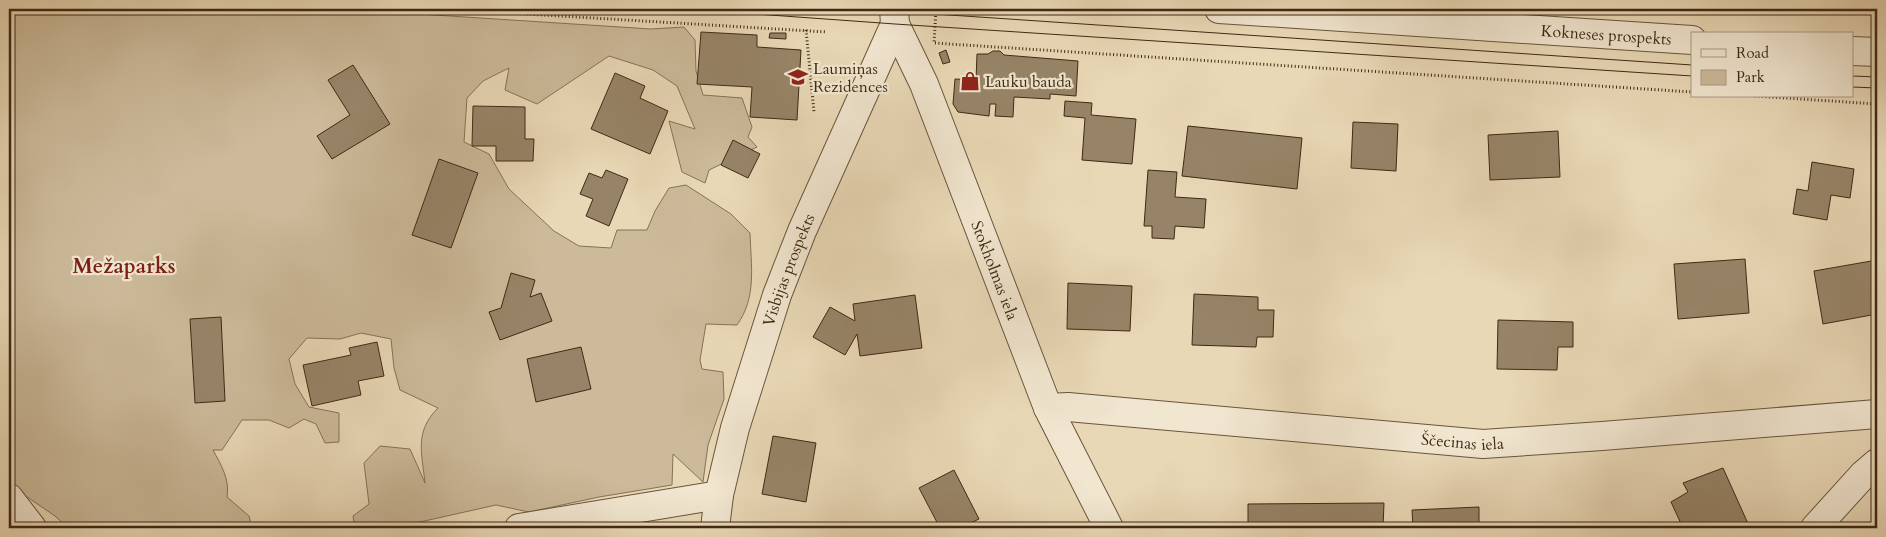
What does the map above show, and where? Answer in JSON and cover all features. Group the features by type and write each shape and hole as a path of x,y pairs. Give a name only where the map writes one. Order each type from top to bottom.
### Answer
{"street":[{"name":"Kokneses prospekts","path":"1219,9 1691,40"},
{"name":"Stokholmas iela","path":"895,17 924,84 1048,408 1109,528"},
{"name":"Visbijas prospekts","path":"715,528 719,495 749,380 789,262 895,17"},
{"path":"1854,51 1877,52"},
{"name":"Ščecinas iela","path":"1048,408 1068,407 1483,444 1877,414"},
{"path":"1815,528 1863,475 1877,463"},
{"path":"519,528 719,495"},
{"path":"9,498 32,528"}],"path":[{"path":"443,9 827,32"},
{"path":"936,9 934,43 1691,92"},
{"path":"806,30 814,112"},
{"path":"1786,98 1877,104"}],"green space":[{"path":"9,9 341,9 651,29 684,27 695,40 696,71 703,95 742,98 752,127 748,137 757,147 709,170 705,183 682,172 669,121 695,129 677,86 653,70 609,56 537,104 505,90 509,68 483,81 467,98 464,142 489,154 509,189 554,231 579,246 611,248 617,230 647,230 655,211 669,188 686,185 731,214 750,233 751,281 748,303 743,314 737,325 706,324 700,360 702,369 723,372 724,399 708,445 703,482 673,454 672,485 599,497 529,512 496,505 393,528 355,528 353,516 369,504 364,463 380,446 410,449 425,483 421,443 425,426 438,408 400,390 394,368 391,339 361,333 340,339 307,338 289,359 295,384 309,407 339,413 339,442 325,443 316,424 304,419 289,428 269,420 242,420 222,450 213,450 226,478 227,497 249,516 252,528 68,528 55,516 17,490 9,477"}],"building":[{"path":"701,32 757,35 757,47 801,50 797,120 750,117 752,87 697,84"},
{"path":"770,33 786,33 786,39 769,38"},
{"path":"946,50 950,62 943,64 939,53"},
{"path":"993,51 1000,51 1004,55 1078,61 1076,96 1050,94 1050,99 1014,97 1013,117 995,116 996,104 990,104 989,116 958,112 953,104 955,79 976,80 977,54 988,54"},
{"path":"353,65 390,124 332,159 317,136 350,115 328,80"},
{"path":"615,73 645,86 640,98 668,111 650,154 591,129"},
{"path":"1065,101 1092,103 1091,115 1136,119 1132,164 1082,160 1085,118 1064,116"},
{"path":"473,106 525,107 525,139 534,139 533,161 496,161 496,146 472,146"},
{"path":"1353,122 1398,124 1396,171 1351,168"},
{"path":"1188,126 1302,138 1297,189 1182,176"},
{"path":"1558,131 1560,177 1490,180 1488,135"},
{"path":"733,140 760,154 748,178 721,165"},
{"path":"439,159 478,173 451,248 412,235"},
{"path":"1812,162 1854,169 1850,198 1831,195 1827,220 1793,214 1797,189 1808,191"},
{"path":"606,170 628,179 609,226 586,216 593,199 580,194 589,173 602,178"},
{"path":"1148,170 1177,172 1175,197 1206,199 1204,228 1175,226 1174,239 1152,238 1152,226 1144,226"},
{"path":"1745,259 1749,313 1678,319 1674,264"},
{"path":"1877,260 1877,314 1823,324 1814,271"},
{"path":"511,273 535,280 530,297 541,293 552,321 500,340 489,312 501,308"},
{"path":"1068,283 1132,286 1130,331 1067,329"},
{"path":"1194,294 1258,297 1258,310 1274,310 1273,337 1257,337 1256,347 1192,345"},
{"path":"915,295 922,348 860,356 857,334 845,355 813,337 830,307 855,321 853,304"},
{"path":"221,317 225,401 195,403 190,319"},
{"path":"1498,320 1573,322 1573,347 1558,347 1557,370 1497,369"},
{"path":"377,342 384,376 358,381 361,395 312,406 303,365 351,355 349,348"},
{"path":"581,347 591,389 536,402 527,359"},
{"path":"773,436 816,443 806,502 762,494"},
{"path":"1723,468 1750,528 1683,528 1671,502 1688,492 1683,483"},
{"path":"954,470 979,519 960,528 940,528 919,488"},
{"path":"1384,503 1383,528 1248,528 1248,504"},
{"path":"1479,507 1479,528 1413,528 1412,510"}],"tram line":[{"path":"686,9 1691,76"},
{"path":"860,9 1691,65"},
{"path":"1854,76 1877,77"},
{"path":"1854,87 1877,88"}],"place":[{"name":"Laumiņas Rezidences","path":"798,77"},
{"name":"Lauku bauda","path":"970,81"}],"district":[{"name":"Mežaparks","path":"124,266"}]}
